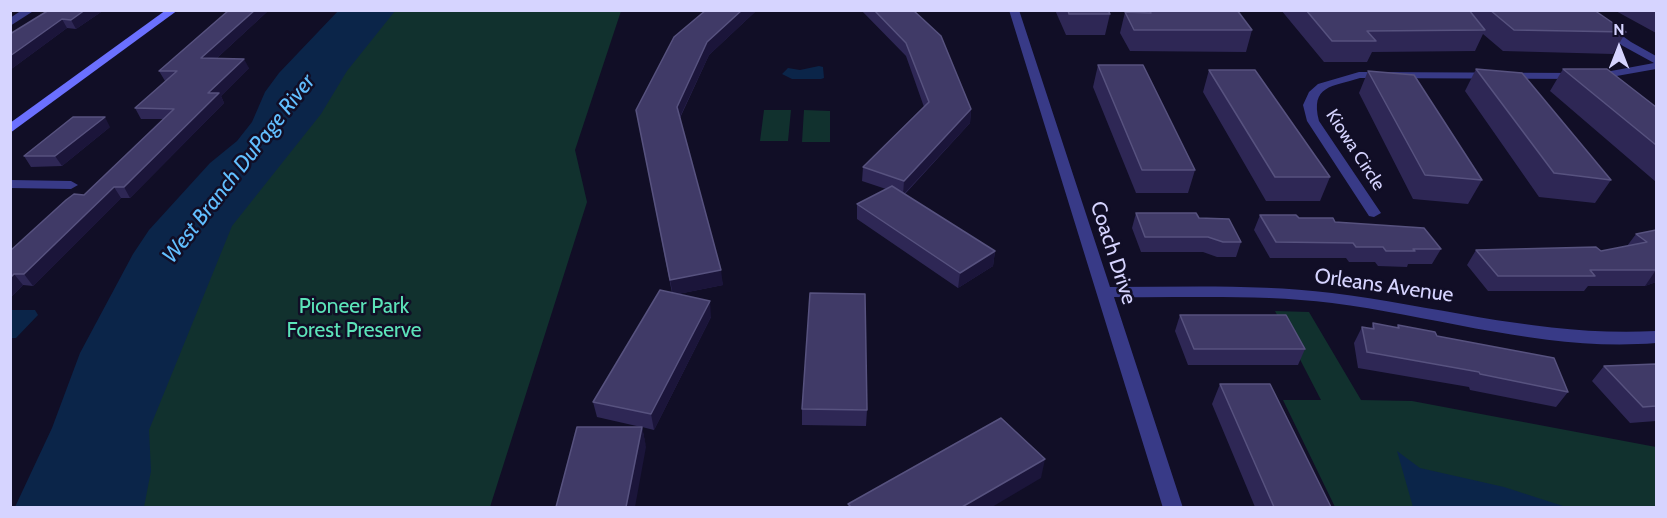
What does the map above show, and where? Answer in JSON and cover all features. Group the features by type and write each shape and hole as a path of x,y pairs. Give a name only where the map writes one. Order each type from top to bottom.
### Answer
{"main road":[{"path":"10,129 173,10"}],"street":[{"path":"10,22 30,10"},
{"name":"Coach Drive","path":"1014,10 1173,507"},
{"path":"1579,10 1627,44 1656,60"},
{"name":"Kiowa Circle","path":"1374,213 1313,121 1309,105 1313,95 1322,86 1359,75 1581,76 1611,74 1656,66"},
{"path":"10,184 71,185"},
{"name":"Orleans Avenue","path":"1103,292 1277,294 1319,297 1381,305 1540,333 1603,339 1656,337"}],"green space":[{"name":"Pioneer Park Forest Preserve","path":"363,11 621,11 575,150 587,202 490,507 76,508 129,345"},
{"path":"764,110 791,110 788,141 760,141"},
{"path":"804,110 830,111 830,142 802,142"},
{"path":"1275,311 1309,312 1361,400 1412,401 1656,447 1656,507 1335,507 1283,400 1321,400"}],"water":[{"name":"West Branch DuPage River","path":"338,11 395,11 347,71 321,114 232,226 149,430 151,471 144,507 15,507 52,428 80,353 133,254 149,230 210,163 237,141 252,122 265,92 279,73"},
{"path":"823,67 824,78 821,79 792,79 782,74 788,68 800,70"},
{"path":"11,310 35,310 38,315 16,338 11,338"},
{"path":"1397,451 1420,468 1504,487 1566,507 1413,507"}],"building":[{"path":"49,10 85,10 71,20 62,19 10,56 10,34"},
{"path":"229,10 255,10 201,58 244,59 208,93 219,93 124,187 114,187 24,274 14,274 10,278 10,251 66,200 74,194 84,195 174,109 135,108 177,71 159,71"},
{"path":"706,10 742,10 707,42 677,107 721,270 670,280 636,110 674,37"},
{"path":"874,10 913,10 941,36 971,109 904,181 863,167 929,102 906,43"},
{"path":"1068,10 1108,10 1110,14 1069,14"},
{"path":"1149,10 1237,10 1252,30 1134,30 1125,12 1151,13"},
{"path":"1306,10 1469,10 1485,30 1367,31 1376,41 1332,41"},
{"path":"1490,10 1594,10 1626,32 1514,30"},
{"path":"1098,65 1143,65 1195,170 1142,170"},
{"path":"1476,69 1522,73 1611,180 1554,173"},
{"path":"1563,69 1607,69 1656,107 1656,145"},
{"path":"1209,70 1255,70 1330,177 1275,177"},
{"path":"1368,71 1414,75 1482,180 1425,175"},
{"path":"73,117 105,117 55,156 24,156"},
{"path":"892,186 995,251 960,273 857,204"},
{"path":"1136,213 1196,213 1199,218 1229,219 1241,242 1223,242 1208,237 1145,237"},
{"path":"1260,215 1296,215 1299,218 1333,218 1335,222 1424,228 1441,249 1386,251 1383,247 1356,247 1353,243 1276,242"},
{"path":"1656,230 1656,270 1590,270 1595,276 1498,276 1476,250 1596,247 1601,251 1647,242 1636,234"},
{"path":"660,290 710,301 651,414 593,402"},
{"path":"810,293 865,294 867,410 802,409"},
{"path":"1180,315 1286,315 1305,349 1194,349"},
{"path":"1373,323 1435,332 1437,336 1554,358 1568,392 1479,372 1367,352 1362,327 1374,329"},
{"path":"1656,364 1656,406 1643,407 1604,366"},
{"path":"1220,384 1270,384 1331,507 1274,507"},
{"path":"1001,418 1045,459 962,507 851,507 848,504"},
{"path":"577,427 642,427 626,507 556,507"}]}
